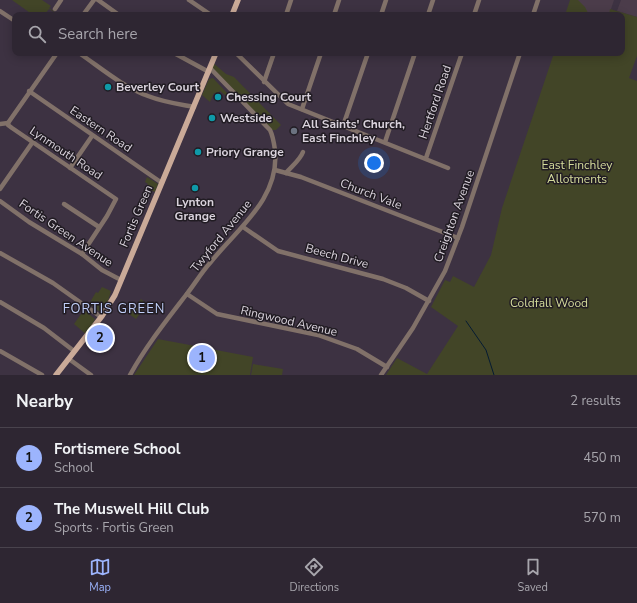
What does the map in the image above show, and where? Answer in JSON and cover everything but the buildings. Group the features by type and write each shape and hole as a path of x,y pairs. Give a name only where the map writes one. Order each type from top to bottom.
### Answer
{"main road":[{"path":"233,12 238,0"},
{"name":"Fortis Green","path":"56,375 101,317 115,295 215,56"}],"street":[{"path":"55,9 62,0"},
{"path":"85,12 94,0"},
{"path":"98,0 115,12"},
{"path":"189,0 207,12"},
{"path":"287,12 291,0"},
{"path":"335,12 339,0"},
{"path":"382,12 386,0"},
{"path":"429,12 434,0"},
{"path":"475,12 480,0"},
{"path":"534,12 538,0"},
{"path":"0,11 12,19"},
{"path":"0,124 8,123 55,56"},
{"path":"83,56 137,92 167,102 194,107"},
{"name":"Twyford Avenue","path":"130,375 138,360 210,263 243,227 263,200 270,186 275,170 274,142 270,130 209,70 180,56"},
{"path":"239,56 288,104 448,168"},
{"path":"264,82 273,56"},
{"path":"302,109 320,56"},
{"path":"343,126 367,56"},
{"path":"385,142 414,56"},
{"name":"Hertford Road","path":"426,158 461,56"},
{"name":"Creighton Avenue","path":"381,375 413,328 445,271 458,238 519,56"},
{"name":"Eastern Road","path":"29,91 162,183"},
{"name":"Lynmouth Road","path":"8,123 9,126 32,143 116,199 99,227"},
{"path":"70,168 92,136"},
{"path":"0,189 32,143"},
{"path":"286,173 294,163 300,159 303,152"},
{"name":"Church Vale","path":"275,170 301,177 458,238"},
{"name":"Fortis Green Avenue","path":"0,201 29,222 82,254 102,270 121,280"},
{"path":"64,204 99,227 82,254"},
{"name":"Beech Drive","path":"243,227 278,251 383,279 406,288 429,301"},
{"path":"0,253 53,283 101,317"},
{"name":"Ringwood Avenue","path":"187,294 217,314 318,335 357,349 387,366"},
{"path":"0,302 44,328 74,351"},
{"path":"0,351 42,375"},
{"path":"69,359 92,375"}],"shaded area":[{"path":"570,0 614,0 610,12 572,12"},
{"path":"621,0 637,0 637,17 625,13 625,12 617,11"}],"green space":[{"path":"12,0 42,0 51,6 49,8 55,12 49,9 46,12 29,12"},
{"path":"570,0 578,0 588,12 566,12"},
{"path":"610,9 620,12 610,12"},
{"path":"625,13 637,17 637,56 629,78 637,81 637,375 386,375 397,358 427,374 458,326 431,307 445,280 450,282 453,276 474,287 491,255 502,208 553,56 625,56"},
{"path":"212,62 226,74 234,77 281,125 276,130 270,130 210,68"},
{"path":"213,78 228,94 226,96 220,91 217,94 214,93 210,102 202,95 209,79"},
{"path":"147,177 158,184 155,192 145,188 148,184 145,182"},
{"path":"102,287 111,291 108,301 100,312 89,304 96,292 98,293"},
{"path":"141,299 147,304 136,319 129,314"},
{"path":"84,310 95,319 87,335 74,324"},
{"path":"158,339 253,357 250,375 134,375"},
{"path":"253,364 283,369 282,375 251,375"}],"waterway":[{"path":"466,321 486,350 494,375"}],"place":[{"name":"Beverley Court","path":"108,87"},
{"name":"Chessing Court","path":"218,97"},
{"name":"Westside","path":"212,118"},
{"name":"All Saints' Church, East Finchley","path":"294,131"},
{"name":"Priory Grange","path":"198,152"},
{"name":"Lynton Grange","path":"195,188"},
{"name":"The Muswell Hill Club","path":"100,338"},
{"name":"Fortismere School","path":"202,358"}],"district":[{"name":"FORTIS GREEN","path":"114,308"}],"park label":[{"name":"East Finchley Allotments","path":"577,172"},
{"name":"Coldfall Wood","path":"549,303"}]}
